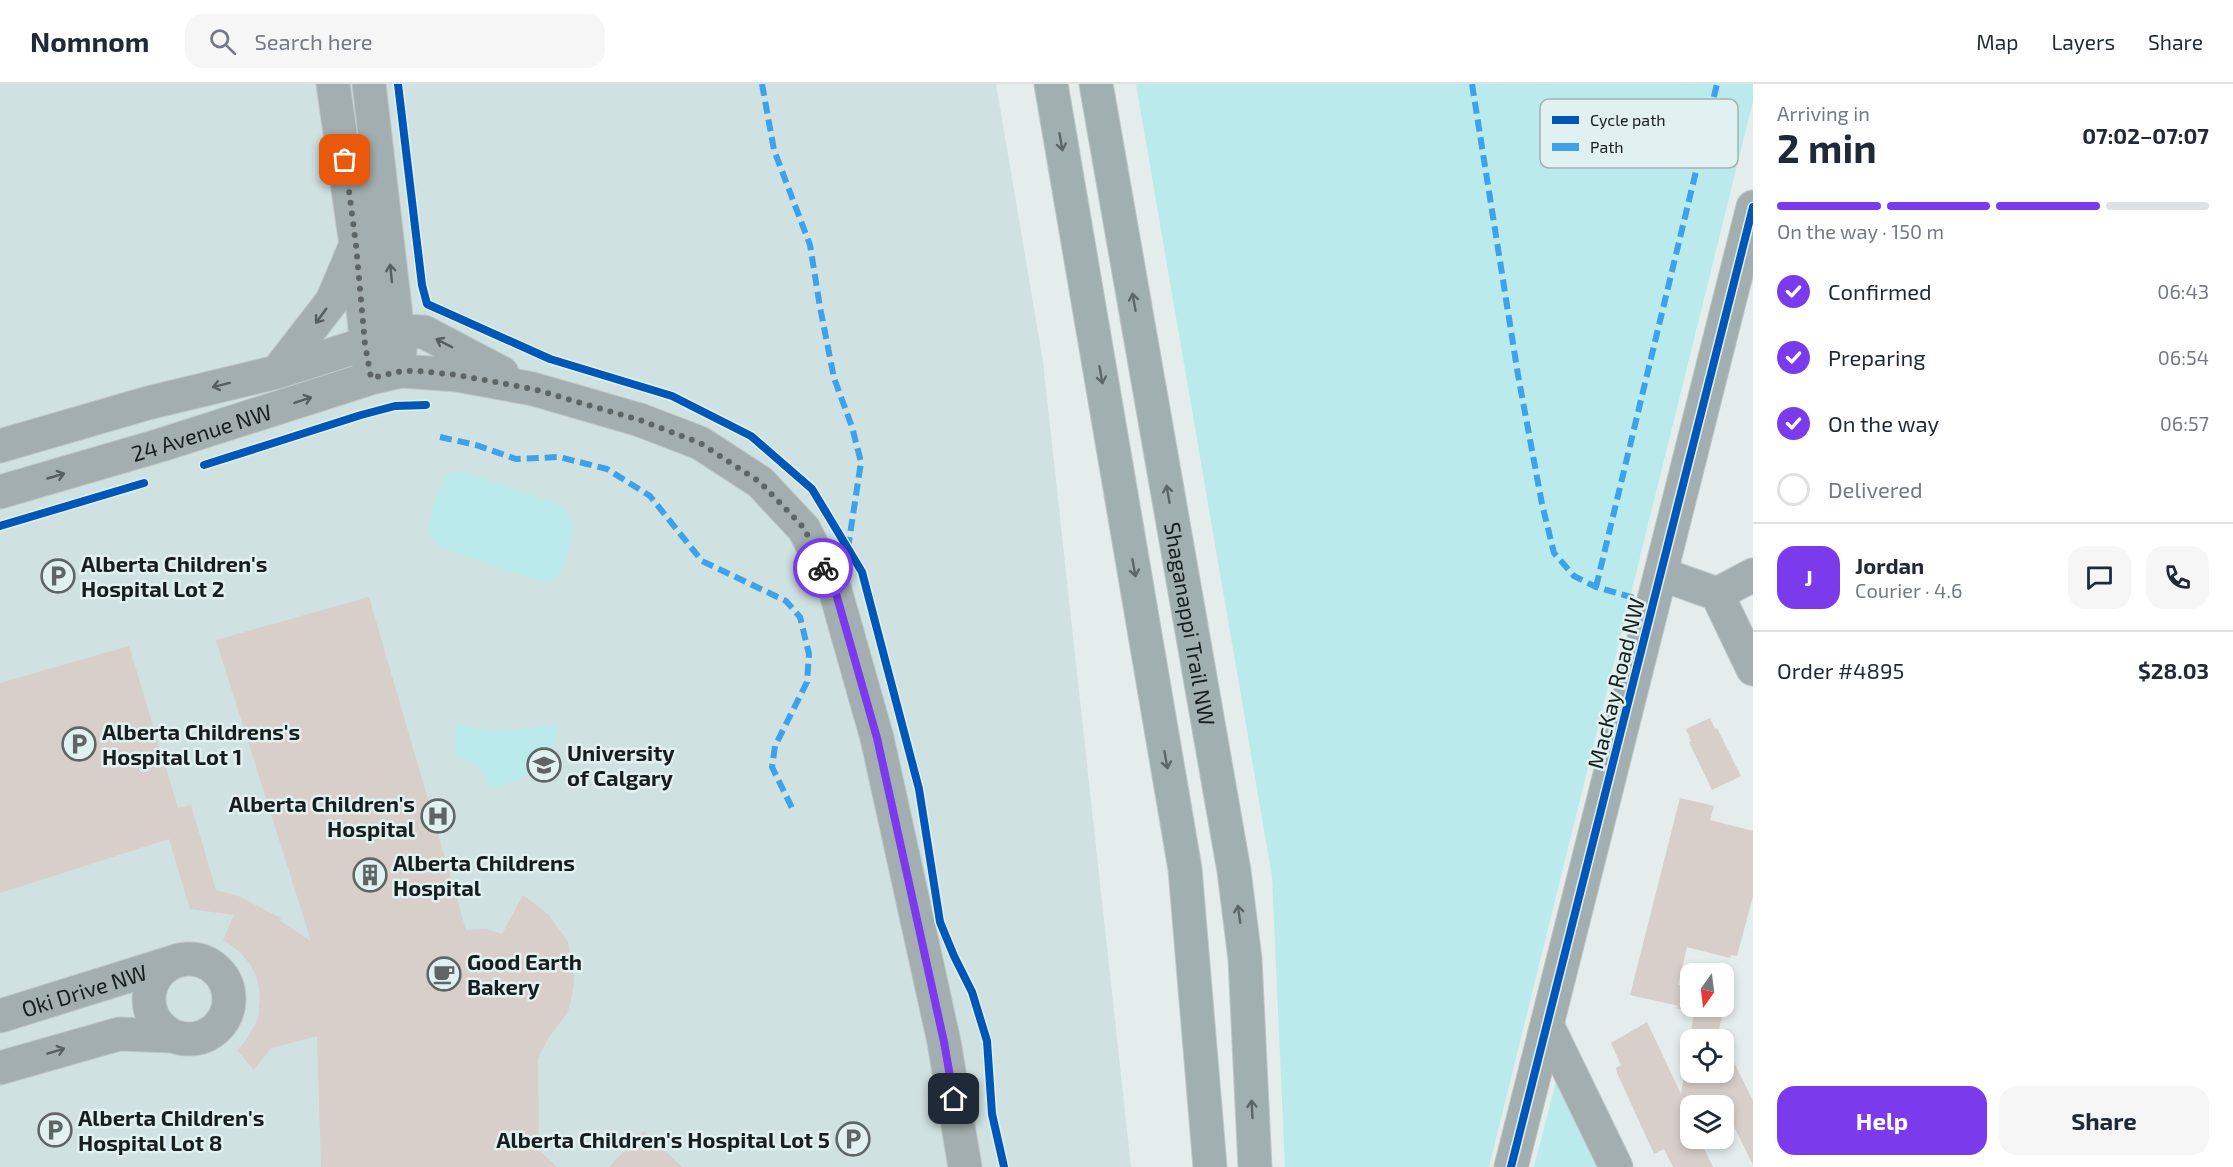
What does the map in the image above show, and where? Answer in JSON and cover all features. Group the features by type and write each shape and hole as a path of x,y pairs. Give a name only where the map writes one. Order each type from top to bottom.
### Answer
{"main road":[{"name":"Shaganappi Trail NW","path":"1051,84 1185,869 1210,1167"},
{"name":"Shaganappi Trail NW","path":"1096,84 1234,871 1245,959 1255,1167"}],"street":[{"path":"333,84 356,245 365,344 386,375"},
{"path":"369,84 397,331 386,375"},
{"name":"MacKay Road NW","path":"1511,1167 1753,207"},
{"path":"277,372 332,301 356,245"},
{"path":"397,331 424,332 533,389"},
{"name":"24 Avenue NW","path":"0,446 148,403 277,372 365,344 397,331"},
{"path":"386,375 457,375 533,389 640,420 700,443 760,482 804,528 835,590 877,738 944,1042 965,1167"},
{"name":"24 Avenue NW","path":"0,492 386,375"},
{"path":"1661,574 1717,594 1753,669"},
{"path":"1717,594 1753,575"},
{"path":"0,1068 119,1034 172,1036 185,1040 199,1039 211,1033 221,1024 228,1012 230,998 227,984 220,973 209,964 196,959 183,959 170,963 152,982 148,994 153,1018 160,1028 172,1036"},
{"name":"Oki Drive NW","path":"0,1016 170,963"},
{"path":"1547,1025 1616,1167"}],"shaded area":[{"name":"University of Calgary","path":"0,84 996,84 1043,362 1131,1167 0,1167"},
{"path":"1136,84 1753,84 1753,101 1738,162 1738,99 1540,99 1540,168 1736,168 1489,1167 1285,1167 1272,876"},
{"path":"452,472 463,472 555,503 565,510 571,522 571,540 559,575 550,581 539,581 439,547 431,535 432,510 442,483"},
{"path":"458,723 479,729 501,731 559,726 551,749 534,769 512,782 487,785 481,769 456,757 455,734"},
{"path":"1557,1078 1601,1167 1534,1167"}],"building":[{"name":"Alberta Childrens Hospital","path":"369,597 466,930 487,929 502,934 523,895 549,915 568,942 574,985 568,1012 549,1037 538,1059 539,1150 557,1167 321,1167 317,1036 271,1048 254,1070 237,1050 246,1040 258,1019 260,996 257,977 239,951 223,940 234,915 190,909 169,839 0,893 0,683 129,646 178,808 191,805 216,890 238,896 281,918 280,921 311,941 216,640"},
{"path":"1710,718 1741,776 1712,790 1689,742 1691,741 1686,729"},
{"path":"1680,798 1714,806 1710,820 1753,831 1753,896 1737,956 1731,955 1730,958 1687,947 1683,963 1680,963 1678,985 1680,986 1680,1009 1675,1008 1679,1006 1630,995"},
{"path":"1693,1017 1722,1017 1719,1029 1691,1029"},
{"path":"1647,1022 1681,1094 1683,1083 1734,1083 1734,1062 1753,1101 1753,1165 1734,1126 1734,1095 1680,1095 1680,1149 1704,1149 1713,1167 1673,1167 1664,1149 1654,1154 1618,1075 1616,1068 1621,1065 1611,1043"},
{"path":"644,1131 682,1167 609,1167"}],"marked path":[{"path":"762,84 774,150 810,245 834,378 852,427 861,462 848,548"},
{"path":"1472,84 1518,375 1542,504 1554,553 1574,576 1596,587 1638,599"},
{"path":"1713,99 1717,84"},
{"path":"1596,587 1697,168"},
{"path":"440,437 476,445 516,459 559,457 607,469 650,496 702,561 786,601 800,617 809,654 807,682 775,746 772,767 793,810"}],"cycle path":[{"path":"398,84 422,285 427,304 550,359 672,396 751,436 812,489 862,572 919,789 940,922 972,992 987,1041 992,1114 1004,1167"},
{"path":"1511,1167 1753,207"},
{"path":"204,465 361,415 395,406 426,405"},
{"path":"0,526 144,483"}],"way so far":[{"path":"345,160 365,344 371,378 402,371 419,371 457,375 533,389 640,420 700,443 760,482 804,528 823,568"}],"place":[{"name":"Alberta Children's Hospital Lot 2","path":"58,576"},
{"name":"Alberta Childrens's Hospital Lot 1","path":"79,744"},
{"name":"University of Calgary","path":"544,765"},
{"name":"Alberta Children's Hospital","path":"438,816"},
{"name":"Alberta Childrens Hospital","path":"370,875"},
{"name":"Good Earth Bakery","path":"444,974"},
{"name":"Alberta Children's Hospital Lot 8","path":"55,1130"},
{"name":"Alberta Children's Hospital Lot 5","path":"853,1139"}],"route":[{"path":"823,568 835,590 877,738 944,1042 954,1099"}]}
